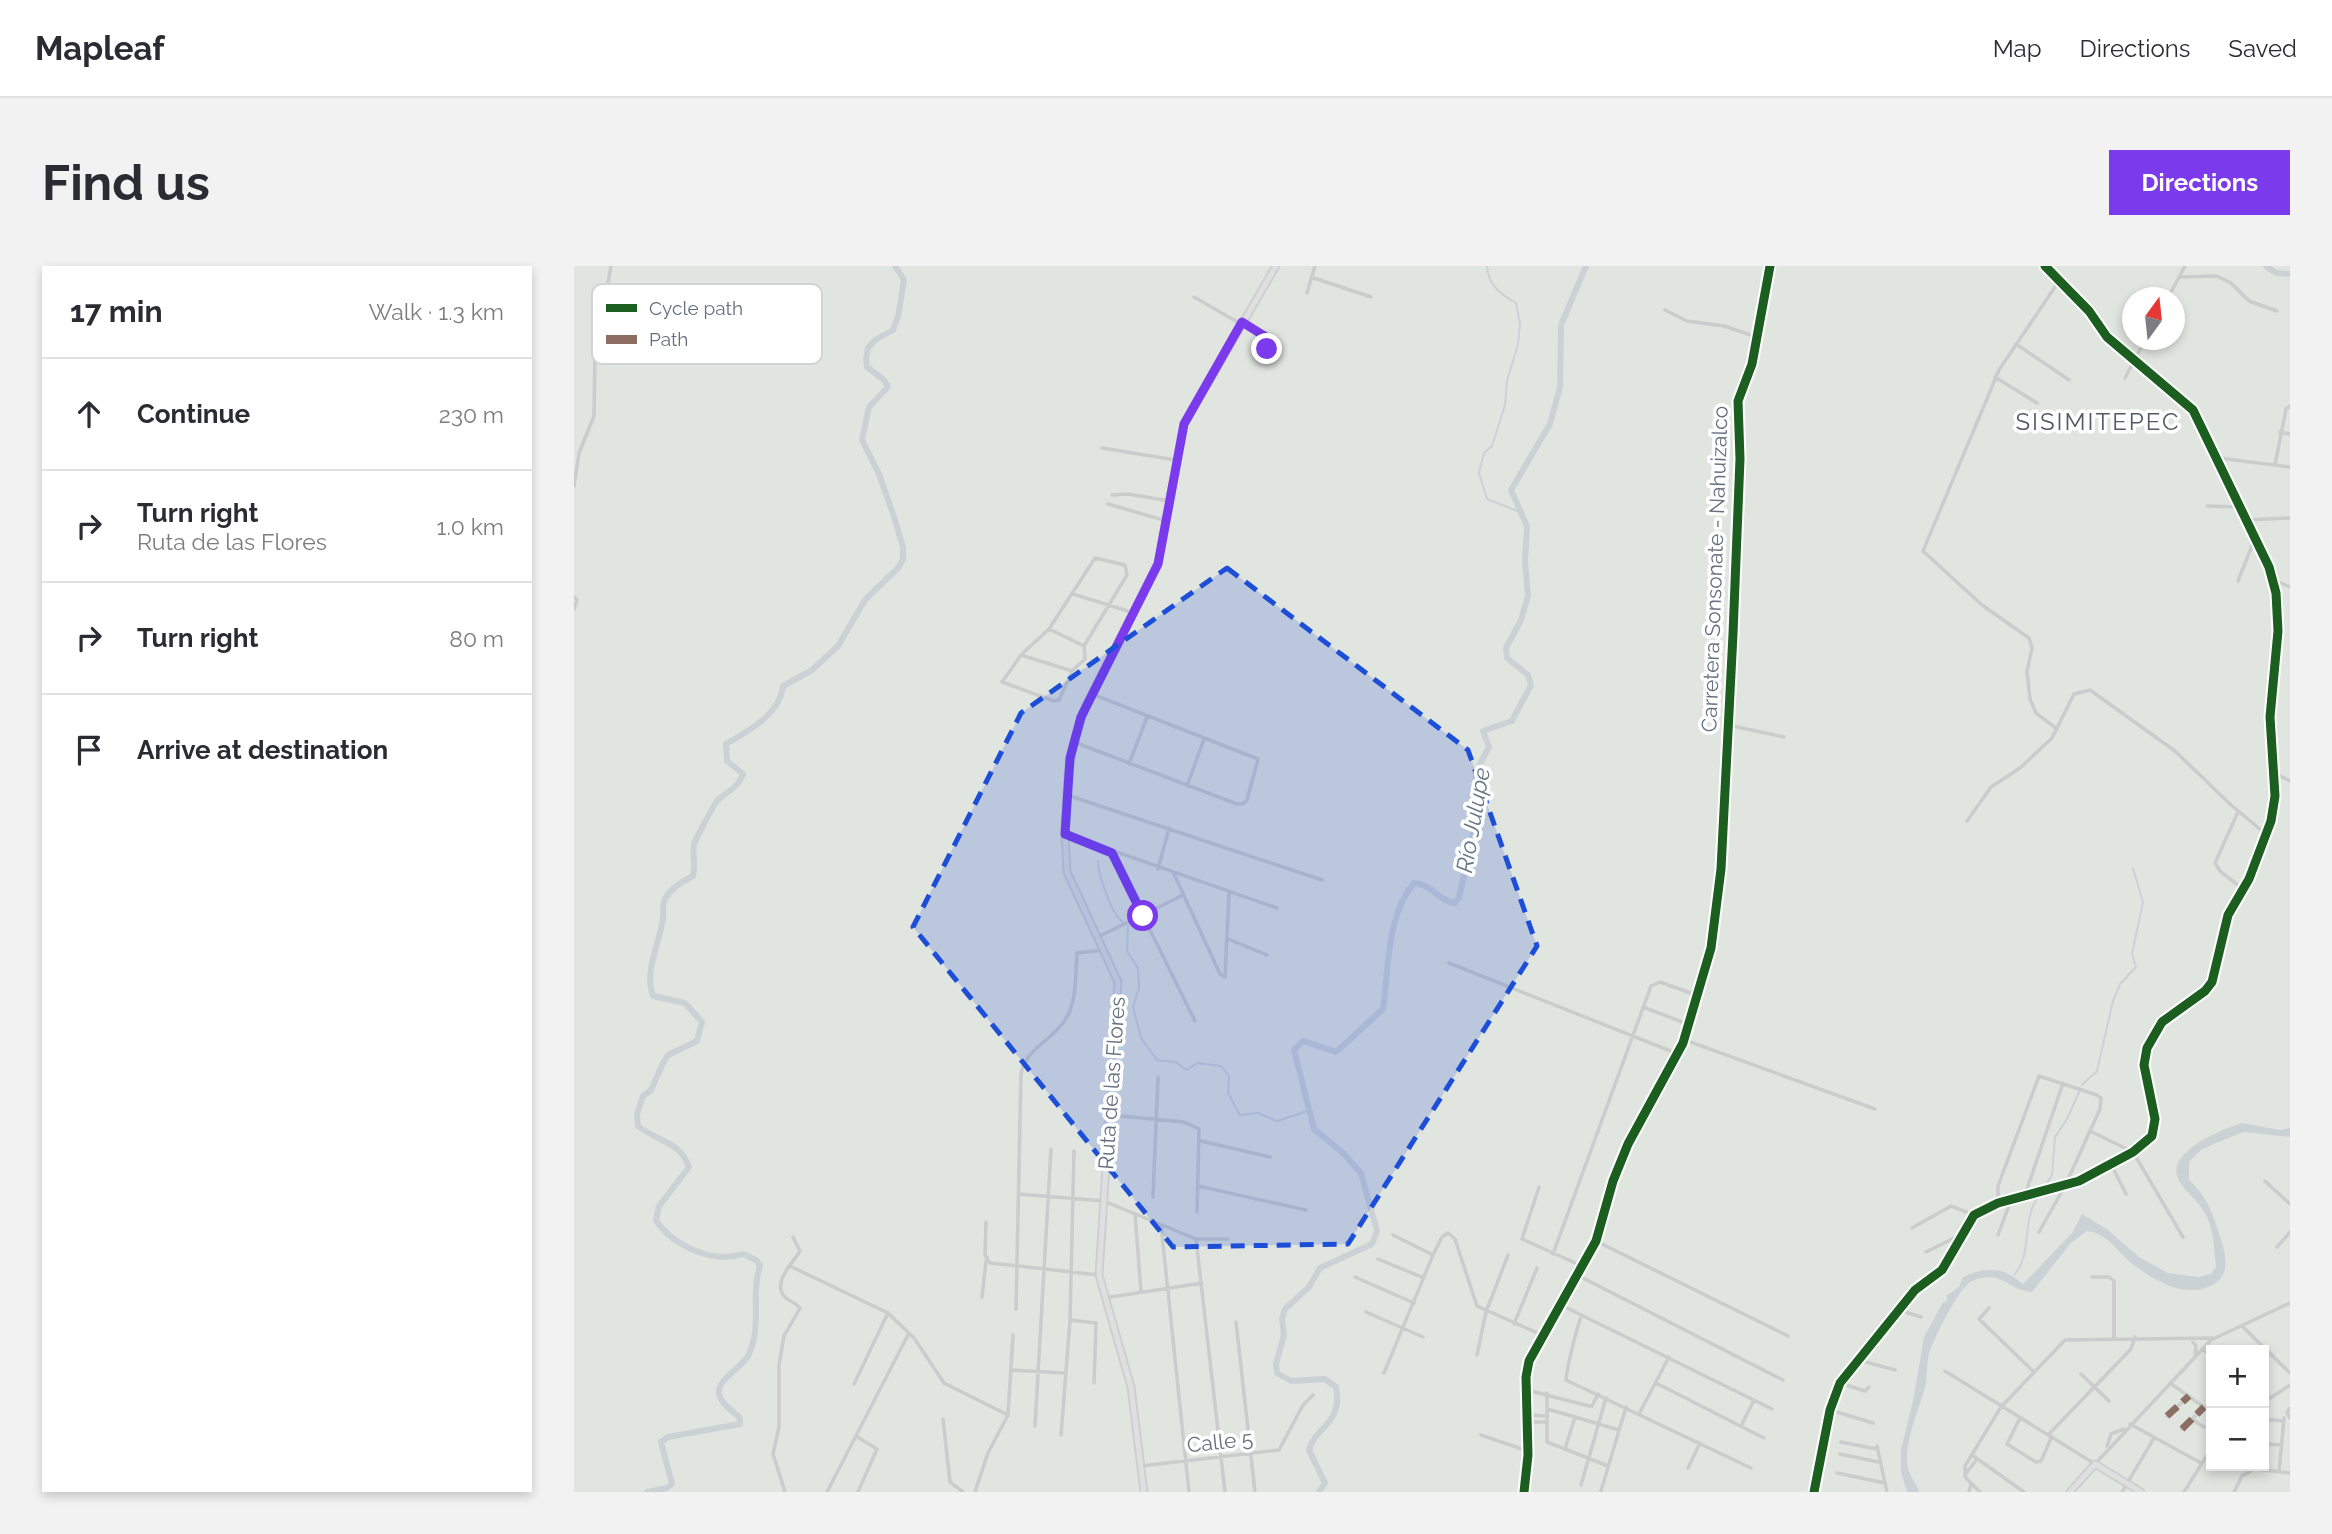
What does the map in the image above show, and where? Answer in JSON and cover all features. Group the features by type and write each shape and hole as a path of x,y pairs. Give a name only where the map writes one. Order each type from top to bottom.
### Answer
{"main road":[{"name":"Ruta de las Flores","path":"1144,1492 1131,1387 1103,1298 1099,1275 1118,982 1067,872 1067,795 1074,742 1091,694 1135,614 1158,564 1177,460 1189,413 1276,266"},
{"path":"2070,1492 2095,1464 2141,1492"}],"street":[{"path":"608,284 611,266"},
{"path":"1307,293 1314,278 1315,266"},
{"name":"Carretera Sonsonate - Nahuizalco","path":"1524,1492 1529,1422 1527,1367 1542,1335 1596,1241 1628,1144 1685,1040 1709,958 1718,891 1728,725 1739,480 1738,401 1752,364 1770,266"},
{"path":"1814,1492 1830,1410 1840,1383 1920,1286 1942,1270 1974,1215 1998,1203 2065,1186 2133,1152 2148,1141 2155,1124 2144,1065 2152,1037 2162,1021 2205,991 2212,982 2228,915 2267,835 2274,807 2270,717 2278,613 2274,580 2219,458 2193,410 2107,337 2089,311 2045,266"},
{"path":"2174,287 2185,266"},
{"path":"2179,277 2217,276 2231,283 2249,301 2277,311"},
{"path":"1314,278 1371,296"},
{"path":"2057,729 2036,713 2030,699 2027,671 2032,648 2029,638 1982,605 1923,551 1995,377 2059,282"},
{"path":"1194,297 1266,337 1267,349"},
{"path":"1665,310 1687,321 1724,326 1757,337"},
{"path":"2016,344 2068,380"},
{"path":"2125,378 2140,350"},
{"path":"574,486 579,453 594,416 595,364"},
{"path":"1995,377 2037,402"},
{"path":"2275,465 2280,432 2286,409 2290,406"},
{"path":"2280,432 2290,434"},
{"path":"1102,448 1177,460"},
{"path":"2219,458 2290,467"},
{"path":"1112,495 1128,494 1170,500"},
{"path":"1108,505 1167,521"},
{"path":"2207,506 2239,507"},
{"path":"2246,520 2290,518"},
{"path":"2238,581 2255,538"},
{"path":"1103,558 1128,568 1127,575 1084,646 1086,659 1072,671 1061,698 1057,701 1007,686 1002,679 1021,655 1049,629 1073,594 1092,561 1103,558"},
{"path":"2274,580 2290,587"},
{"path":"1073,594 1135,614"},
{"path":"574,597 577,600 574,609"},
{"path":"1049,629 1084,646"},
{"path":"1021,655 1072,671"},
{"path":"1967,821 1991,787 2041,750 2057,729 2074,694 2082,690 2098,694 2175,751 2238,812 2267,835"},
{"path":"1074,742 1237,804 1243,804 1247,800 1258,759 1091,694"},
{"path":"1129,764 1147,716"},
{"path":"1728,725 1784,737"},
{"path":"1187,786 1204,738"},
{"path":"2273,772 2290,781"},
{"path":"1067,795 1322,880"},
{"path":"2238,812 2215,863 2221,872 2243,889"},
{"path":"1158,869 1169,828"},
{"path":"1065,834 1229,894 1277,908"},
{"path":"1112,853 1195,1021"},
{"path":"1174,874 1181,896 1220,974 1225,976 1229,894"},
{"path":"1098,937 1181,896"},
{"path":"1228,939 1267,955"},
{"path":"1016,1309 1019,1268 1020,1087 1025,1061 1040,1042 1065,1020 1077,981 1077,953 1105,950"},
{"path":"1449,963 1678,1054"},
{"path":"1553,1254 1643,1007 1655,982 1699,996"},
{"path":"1643,1007 1690,1025"},
{"path":"1685,1040 1875,1109"},
{"path":"1153,1197 1158,1077"},
{"path":"1998,1203 1998,1186 2036,1080 2043,1077 2101,1098 2090,1131 2065,1186 2039,1232"},
{"path":"2025,1195 2063,1083"},
{"path":"1110,1115 1195,1126 1201,1141 1197,1212"},
{"path":"2090,1131 2133,1152 2183,1237"},
{"path":"1201,1141 1270,1157"},
{"path":"1035,1426 1051,1149"},
{"path":"1061,1435 1070,1320 1073,1151"},
{"path":"2110,1164 2126,1194"},
{"path":"2265,1181 2290,1204"},
{"path":"1198,1185 1306,1210"},
{"path":"1539,1186 1522,1239 1582,1266"},
{"path":"1019,1194 1104,1201 1196,1239 1228,1238"},
{"path":"1998,1235 2011,1200"},
{"path":"1912,1228 1951,1206 1974,1215"},
{"path":"1135,1214 1141,1292"},
{"path":"982,1297 986,1222"},
{"path":"1161,1225 1189,1492"},
{"path":"2277,1247 2290,1232"},
{"path":"1393,1234 1433,1255"},
{"path":"1384,1373 1444,1234 1452,1235 1474,1302 1486,1312 1542,1335"},
{"path":"1926,1252 1962,1234"},
{"path":"785,1492 773,1454 779,1427 781,1347 800,1308 782,1292 781,1280 800,1248 793,1237"},
{"path":"2285,1237 2290,1242"},
{"path":"1196,1239 1225,1492"},
{"path":"1596,1241 1788,1336"},
{"path":"1477,1355 1486,1312 1508,1255"},
{"path":"1378,1259 1424,1278"},
{"path":"986,1260 1019,1268 1099,1275"},
{"path":"790,1266 888,1313 909,1333 944,1383 1008,1415"},
{"path":"1514,1324 1537,1268"},
{"path":"1577,1275 1783,1380"},
{"path":"1354,1277 1414,1303"},
{"path":"2092,1277 2109,1277 2114,1281 2114,1337"},
{"path":"1103,1298 1202,1283"},
{"path":"1945,1371 2095,1464 2106,1449 2111,1434 2126,1428 2214,1338 2290,1303"},
{"path":"1559,1304 1772,1409"},
{"path":"1989,1308 1979,1319 2034,1372"},
{"path":"1899,1310 1921,1317"},
{"path":"1366,1312 1423,1337"},
{"path":"854,1384 888,1313"},
{"path":"1582,1315 1575,1333 1566,1380 1751,1468"},
{"path":"1070,1320 1096,1323 1094,1383"},
{"path":"1236,1322 1255,1492"},
{"path":"2242,1326 2290,1373"},
{"path":"827,1492 909,1333"},
{"path":"975,1492 988,1452 1008,1415 1013,1335"},
{"path":"1980,1492 1965,1476 1965,1466 2001,1407 2065,1340 2114,1337 2214,1338"},
{"path":"2020,1418 2007,1444 2034,1461 2041,1461 2050,1435 2131,1349 2135,1337"},
{"path":"2190,1338 2196,1346 2195,1357"},
{"path":"2203,1349 2206,1352"},
{"path":"1639,1414 1669,1357"},
{"path":"1859,1360 1895,1370"},
{"path":"1011,1370 1066,1373"},
{"path":"2081,1374 2109,1401"},
{"path":"1656,1383 1764,1438"},
{"path":"1840,1383 1865,1391 1869,1387"},
{"path":"2170,1384 2204,1407 2182,1429"},
{"path":"2269,1399 2290,1385"},
{"path":"1527,1391 1547,1393 1588,1406 1592,1406 1598,1394"},
{"path":"1547,1393 1547,1442 1608,1466"},
{"name":"Calle 5","path":"1141,1466 1279,1450 1303,1405 1313,1395"},
{"path":"2167,1416 2189,1396"},
{"path":"1581,1485 1606,1398"},
{"path":"1741,1426 1754,1400"},
{"path":"1601,1491 1626,1407"},
{"path":"2279,1472 2281,1446 2290,1408"},
{"path":"1547,1409 1619,1430"},
{"path":"1830,1410 1872,1423"},
{"path":"1529,1415 1546,1416"},
{"path":"1565,1449 1575,1417"},
{"path":"943,1419 950,1482 963,1492"},
{"path":"2193,1420 2204,1427"},
{"path":"1529,1422 1546,1422"},
{"path":"2130,1424 2201,1463"},
{"path":"1481,1435 1528,1451"},
{"path":"856,1436 877,1449 858,1492"},
{"path":"2122,1492 2154,1438"},
{"path":"1841,1442 1877,1448 1878,1462 1887,1492"},
{"path":"1688,1468 1700,1443"},
{"path":"2269,1445 2281,1446"},
{"path":"1840,1454 1878,1462"},
{"path":"1972,1455 2024,1492"},
{"path":"2184,1492 2206,1456"},
{"path":"1965,1476 1977,1459"},
{"path":"2234,1492 2242,1476 2253,1471 2290,1473"},
{"path":"1837,1473 1885,1483"},
{"path":"1969,1492 1971,1484"}],"highlighted area":[{"path":"1227,568 1468,750 1537,946 1348,1244 1173,1247 913,927 1021,713"}],"shaded area":[{"path":"574,266 2290,266 2290,1492 574,1492"},
{"path":"2242,1123 2280,1130 2290,1128 2290,1137 2243,1132 2202,1149 2189,1162 2189,1180 2208,1205 2225,1255 2226,1263 2222,1276 2211,1286 2189,1290 2168,1285 2138,1268 2106,1238 2087,1231 2071,1243 2032,1292 1990,1277 1972,1281 1967,1285 1948,1313 1929,1354 1925,1386 1912,1429 1907,1459 1909,1471 1919,1492 1907,1492 1901,1472 1901,1450 1924,1337 1943,1302 1947,1301 1947,1295 1959,1287 1963,1277 1981,1271 1996,1270 2009,1274 2023,1284 2072,1233 2082,1214 2108,1230 2139,1257 2168,1273 2199,1277 2211,1274 2216,1267 2209,1223 2200,1206 2179,1181 2177,1166 2181,1157 2200,1142"}],"waterway":[{"path":"647,1492 667,1488 672,1484 661,1442 668,1437 740,1424 740,1418 724,1403 719,1393 722,1383 745,1360 752,1345 760,1266 756,1260 743,1254 719,1257 683,1245 656,1220 659,1206 689,1167 685,1158 674,1147 638,1126 637,1114 643,1096 651,1090 668,1055 697,1041 702,1022 685,1003 653,996 650,977 663,919 663,904 672,890 693,876 694,844 717,801 735,786 743,774 727,761 726,744 762,721 776,705 783,686 812,670 838,646 865,600 899,567 903,559 903,547 894,517 879,474 862,440 869,407 888,387 884,380 867,367 866,359 868,348 875,340 893,330 898,317 904,280 895,266"},
{"path":"1487,266 1490,279 1496,288 1516,303 1520,324 1518,344 1507,381 1505,405 1492,446 1484,453 1479,473 1487,499 1520,512"},
{"name":"Río Julupe","path":"1319,1492 1325,1483 1309,1450 1336,1409 1336,1387 1325,1379 1291,1381 1277,1373 1276,1364 1284,1335 1282,1319 1285,1309 1309,1287 1320,1268 1372,1244 1377,1231 1361,1173 1343,1153 1314,1129 1294,1050 1303,1041 1336,1052 1383,1009 1393,927 1405,896 1414,883 1426,886 1449,902 1455,903 1459,898 1474,830 1470,815 1477,770 1489,747 1483,731 1512,721 1531,685 1528,675 1507,658 1506,648 1521,620 1528,596 1525,561 1527,526 1511,490 1550,424 1560,387 1561,325 1586,266"},
{"path":"2266,266 2276,273 2290,274"},
{"path":"1098,861 1106,894 1114,912 1123,922"},
{"path":"2082,1085 2097,1071 2113,1001 2120,984 2136,967 2132,954 2143,902 2133,868"},
{"path":"1128,926 1127,951 1138,968 1139,988 1133,1007 1141,1038 1157,1060 1175,1062 1187,1070 1197,1063 1221,1066 1229,1076 1228,1093 1240,1115 1258,1113 1277,1121 1311,1110"},
{"path":"2044,1188 2052,1175 2055,1137 2067,1119 2079,1092"},
{"path":"2014,1275 2024,1257 2030,1216 2039,1195"}],"marked path":[{"path":"2167,1416 2189,1396"},
{"path":"2182,1429 2204,1407"}],"cycle path":[{"path":"1524,1492 1528,1455 1526,1377 1529,1361 1596,1241 1613,1181 1628,1144 1683,1043 1711,948 1721,869 1733,634 1740,459 1738,401 1752,364 1770,266"},
{"path":"1814,1492 1830,1410 1840,1383 1915,1290 1942,1270 1974,1215 1998,1203 2079,1181 2133,1152 2152,1136 2155,1119 2144,1065 2147,1048 2162,1022 2205,991 2212,982 2228,915 2249,879 2271,821 2275,796 2270,717 2278,631 2276,593 2269,567 2193,410 2107,337 2089,311 2045,266"}],"district":[{"name":"SISIMITEPEC","path":"2098,422"}],"route":[{"path":"1143,916 1116,867 1112,853 1065,834 1070,758 1081,717 1091,694 1135,614 1158,564 1180,438 1189,413 1242,322 1266,337 1269,342 1267,349"}]}
